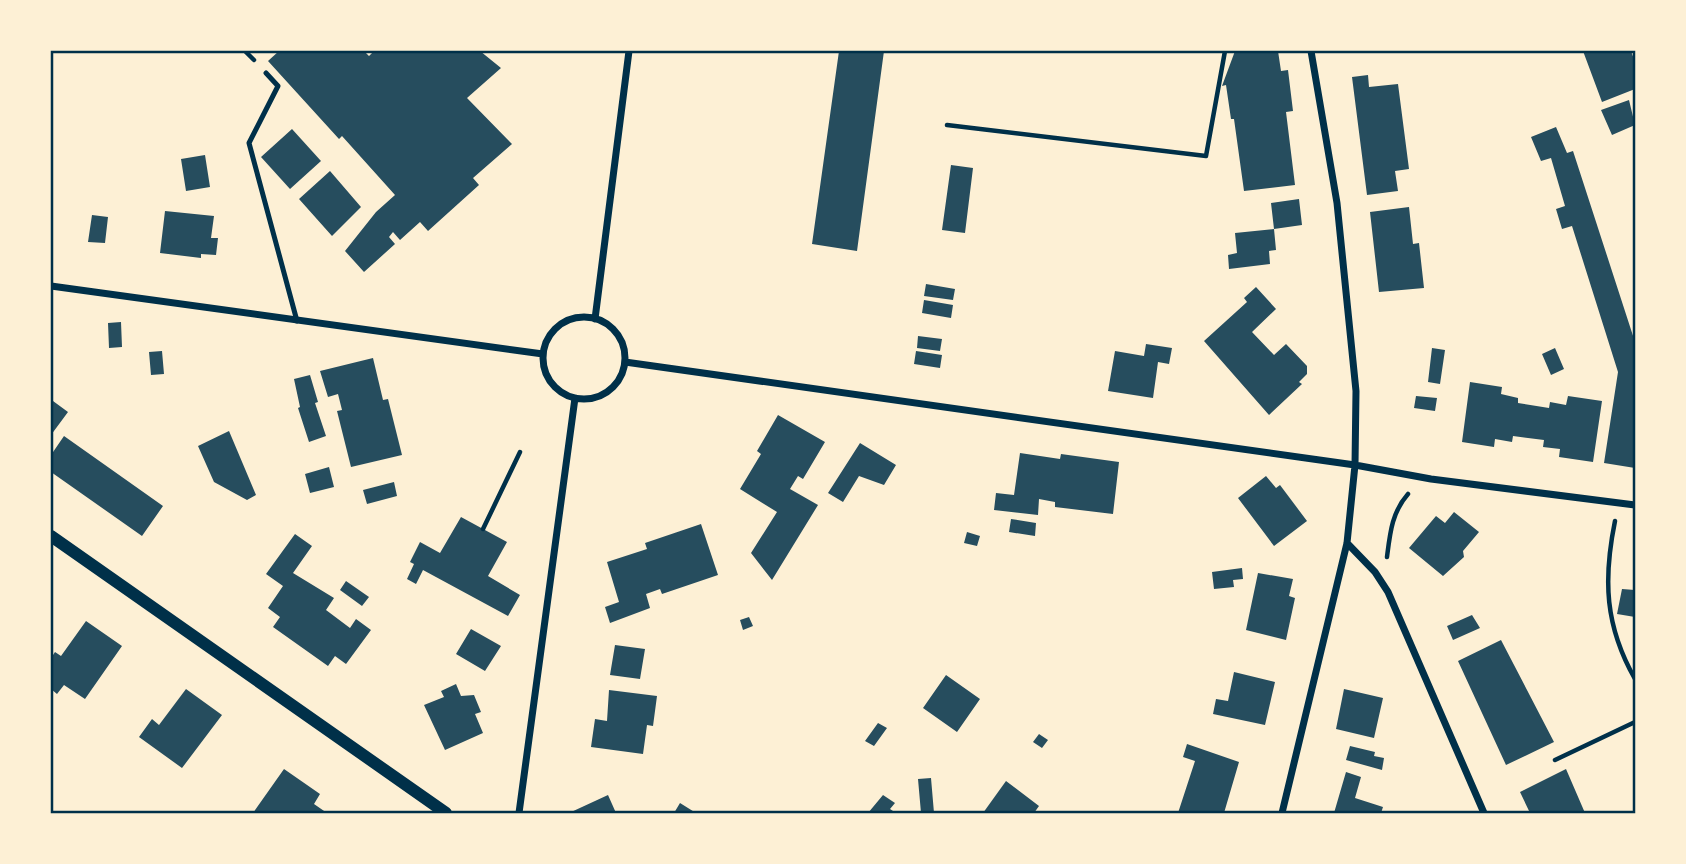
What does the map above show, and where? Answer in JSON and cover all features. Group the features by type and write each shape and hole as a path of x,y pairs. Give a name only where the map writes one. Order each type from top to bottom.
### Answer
{"street":[{"path":"595,319 629,51"},
{"path":"1282,813 1347,543 1355,465 1356,391 1336,193 1311,51"},
{"path":"51,286 543,354"},
{"path":"580,317 595,319 605,323 620,340 625,362 614,387 590,399 576,398 554,387 543,366 546,340 561,325 580,317"},
{"path":"625,362 1355,465 1431,479 1635,505"},
{"path":"519,813 576,398"},
{"path":"51,536 446,813"},
{"path":"1347,543 1375,572 1388,592 1484,813"}],"lane":[{"path":"266,73 278,86 249,143 298,321"}],"path":[{"path":"947,125 1206,156 1225,51"},
{"path":"483,529 520,452"},
{"path":"1388,592 1390,526 1400,503 1431,479"},
{"path":"1619,503 1611,538 1607,604 1616,640 1635,679"},
{"path":"1555,760 1635,722"}],"building":[{"path":"279,51 364,51 369,56 374,51 480,51 501,68 467,98 512,144 473,178 479,185 428,231 420,222 400,240 393,232 389,237 395,244 364,272 345,251 376,212 395,195 342,136 339,139 268,61"},
{"path":"839,51 884,51 857,251 812,244"},
{"path":"1235,51 1278,51 1281,71 1288,70 1293,111 1286,112 1295,185 1244,191 1234,119 1231,119 1226,85 1222,86"},
{"path":"1583,51 1631,51 1635,62 1635,89 1602,102"},
{"path":"1368,75 1369,87 1398,84 1409,169 1395,171 1398,191 1367,195 1352,77"},
{"path":"1629,100 1635,125 1612,135 1601,110"},
{"path":"1556,127 1567,153 1573,151 1635,342 1635,468 1604,463 1618,372 1572,226 1562,229 1556,209 1565,206 1551,158 1541,161 1531,137"},
{"path":"292,129 321,161 290,189 261,157"},
{"path":"205,155 210,187 186,191 181,159"},
{"path":"951,165 973,168 965,233 942,230"},
{"path":"330,171 361,207 332,236 299,199"},
{"path":"1299,199 1302,225 1274,229 1271,203"},
{"path":"1409,207 1413,244 1419,243 1424,288 1379,292 1370,212"},
{"path":"165,211 214,216 211,238 218,238 216,255 201,254 201,258 160,253"},
{"path":"92,215 108,217 105,243 88,242"},
{"path":"1274,229 1276,250 1269,251 1270,264 1229,269 1228,255 1237,253 1235,233"},
{"path":"926,284 955,289 953,300 924,296"},
{"path":"1256,287 1276,309 1252,332 1274,355 1286,344 1307,366 1307,374 1299,382 1302,384 1269,415 1204,341 1247,302 1244,298"},
{"path":"924,300 953,305 951,318 922,313"},
{"path":"121,322 122,347 109,348 108,323"},
{"path":"918,336 942,339 940,351 917,348"},
{"path":"1146,344 1172,348 1169,364 1158,362 1153,398 1108,391 1115,351 1144,356"},
{"path":"1432,348 1445,350 1440,384 1428,382"},
{"path":"1555,348 1564,369 1551,375 1542,354"},
{"path":"162,351 164,374 151,375 149,352"},
{"path":"916,351 942,355 940,368 914,364"},
{"path":"373,358 383,400 388,399 402,455 351,467 337,411 342,410 338,394 328,397 320,371"},
{"path":"310,375 318,402 315,403 326,436 309,442 298,408 300,407 294,379"},
{"path":"1470,382 1502,387 1501,394 1518,398 1518,403 1549,408 1550,402 1566,405 1568,396 1602,401 1593,462 1559,457 1560,449 1543,447 1544,440 1513,436 1512,442 1495,439 1494,447 1462,442"},
{"path":"1416,396 1437,398 1435,411 1414,408"},
{"path":"53,401 68,412 51,435 51,405"},
{"path":"778,415 825,442 803,479 798,476 790,489 818,505 772,580 751,553 777,512 740,489 761,454 757,451"},
{"path":"229,431 256,495 247,500 214,482 198,446"},
{"path":"64,436 163,506 142,536 51,472 51,455"},
{"path":"860,443 896,465 884,485 859,476 843,502 828,493"},
{"path":"1020,453 1060,459 1061,454 1119,462 1113,514 1055,507 1055,502 1039,499 1038,515 994,510 996,493 1014,495"},
{"path":"329,467 334,487 310,493 305,474"},
{"path":"1266,476 1276,488 1280,485 1307,521 1274,546 1238,498"},
{"path":"394,482 397,496 367,504 363,490"},
{"path":"1454,512 1479,532 1463,551 1464,557 1443,576 1409,548 1436,516 1445,523"},
{"path":"461,517 507,542 488,576 520,595 508,616 423,570 416,584 407,579 414,564 410,562 420,542 440,553"},
{"path":"1011,519 1036,523 1035,536 1009,532"},
{"path":"701,524 718,575 662,594 660,589 646,594 650,608 610,623 605,607 619,602 607,562 647,549 645,543"},
{"path":"967,532 980,536 977,546 964,543"},
{"path":"295,534 312,546 293,573 334,598 326,610 350,628 356,619 371,630 346,664 335,656 328,666 273,627 280,617 268,608 283,586 266,574"},
{"path":"1242,568 1243,579 1233,580 1234,587 1214,589 1212,572"},
{"path":"1258,573 1293,579 1289,596 1295,598 1286,640 1246,630"},
{"path":"346,581 369,597 362,606 340,590"},
{"path":"1622,589 1635,590 1635,617 1617,614"},
{"path":"1472,615 1480,628 1453,640 1447,626"},
{"path":"749,617 753,626 743,630 740,620"},
{"path":"86,621 122,646 85,699 64,685 57,694 51,689 51,658 55,652 61,656"},
{"path":"471,629 501,646 485,671 456,654"},
{"path":"1501,640 1554,742 1506,765 1458,661"},
{"path":"615,645 645,649 640,679 610,675"},
{"path":"1234,672 1275,682 1265,725 1213,714 1216,699 1228,701"},
{"path":"946,675 980,699 957,732 923,708"},
{"path":"456,684 461,696 474,695 481,712 475,714 483,733 445,750 424,705 444,697 441,691"},
{"path":"186,689 222,715 182,768 139,737 152,719 159,725"},
{"path":"1344,689 1383,698 1374,738 1336,729"},
{"path":"609,690 657,696 653,726 647,725 643,754 591,747 595,719 607,721"},
{"path":"878,723 887,728 874,746 865,741"},
{"path":"1039,734 1048,740 1042,748 1033,742"},
{"path":"1187,744 1239,762 1224,813 1178,813 1195,761 1183,757"},
{"path":"1350,746 1375,752 1374,756 1384,758 1382,770 1346,760"},
{"path":"284,769 320,794 314,804 327,813 253,813"},
{"path":"1566,769 1585,813 1530,813 1520,792"},
{"path":"1346,772 1361,777 1355,798 1383,807 1381,813 1334,813"},
{"path":"931,778 934,813 921,813 918,779"},
{"path":"1006,781 1039,806 1034,813 983,813"},
{"path":"608,795 616,813 569,813"},
{"path":"883,795 895,803 890,809 896,813 868,813"},
{"path":"680,803 696,813 674,813"}]}
